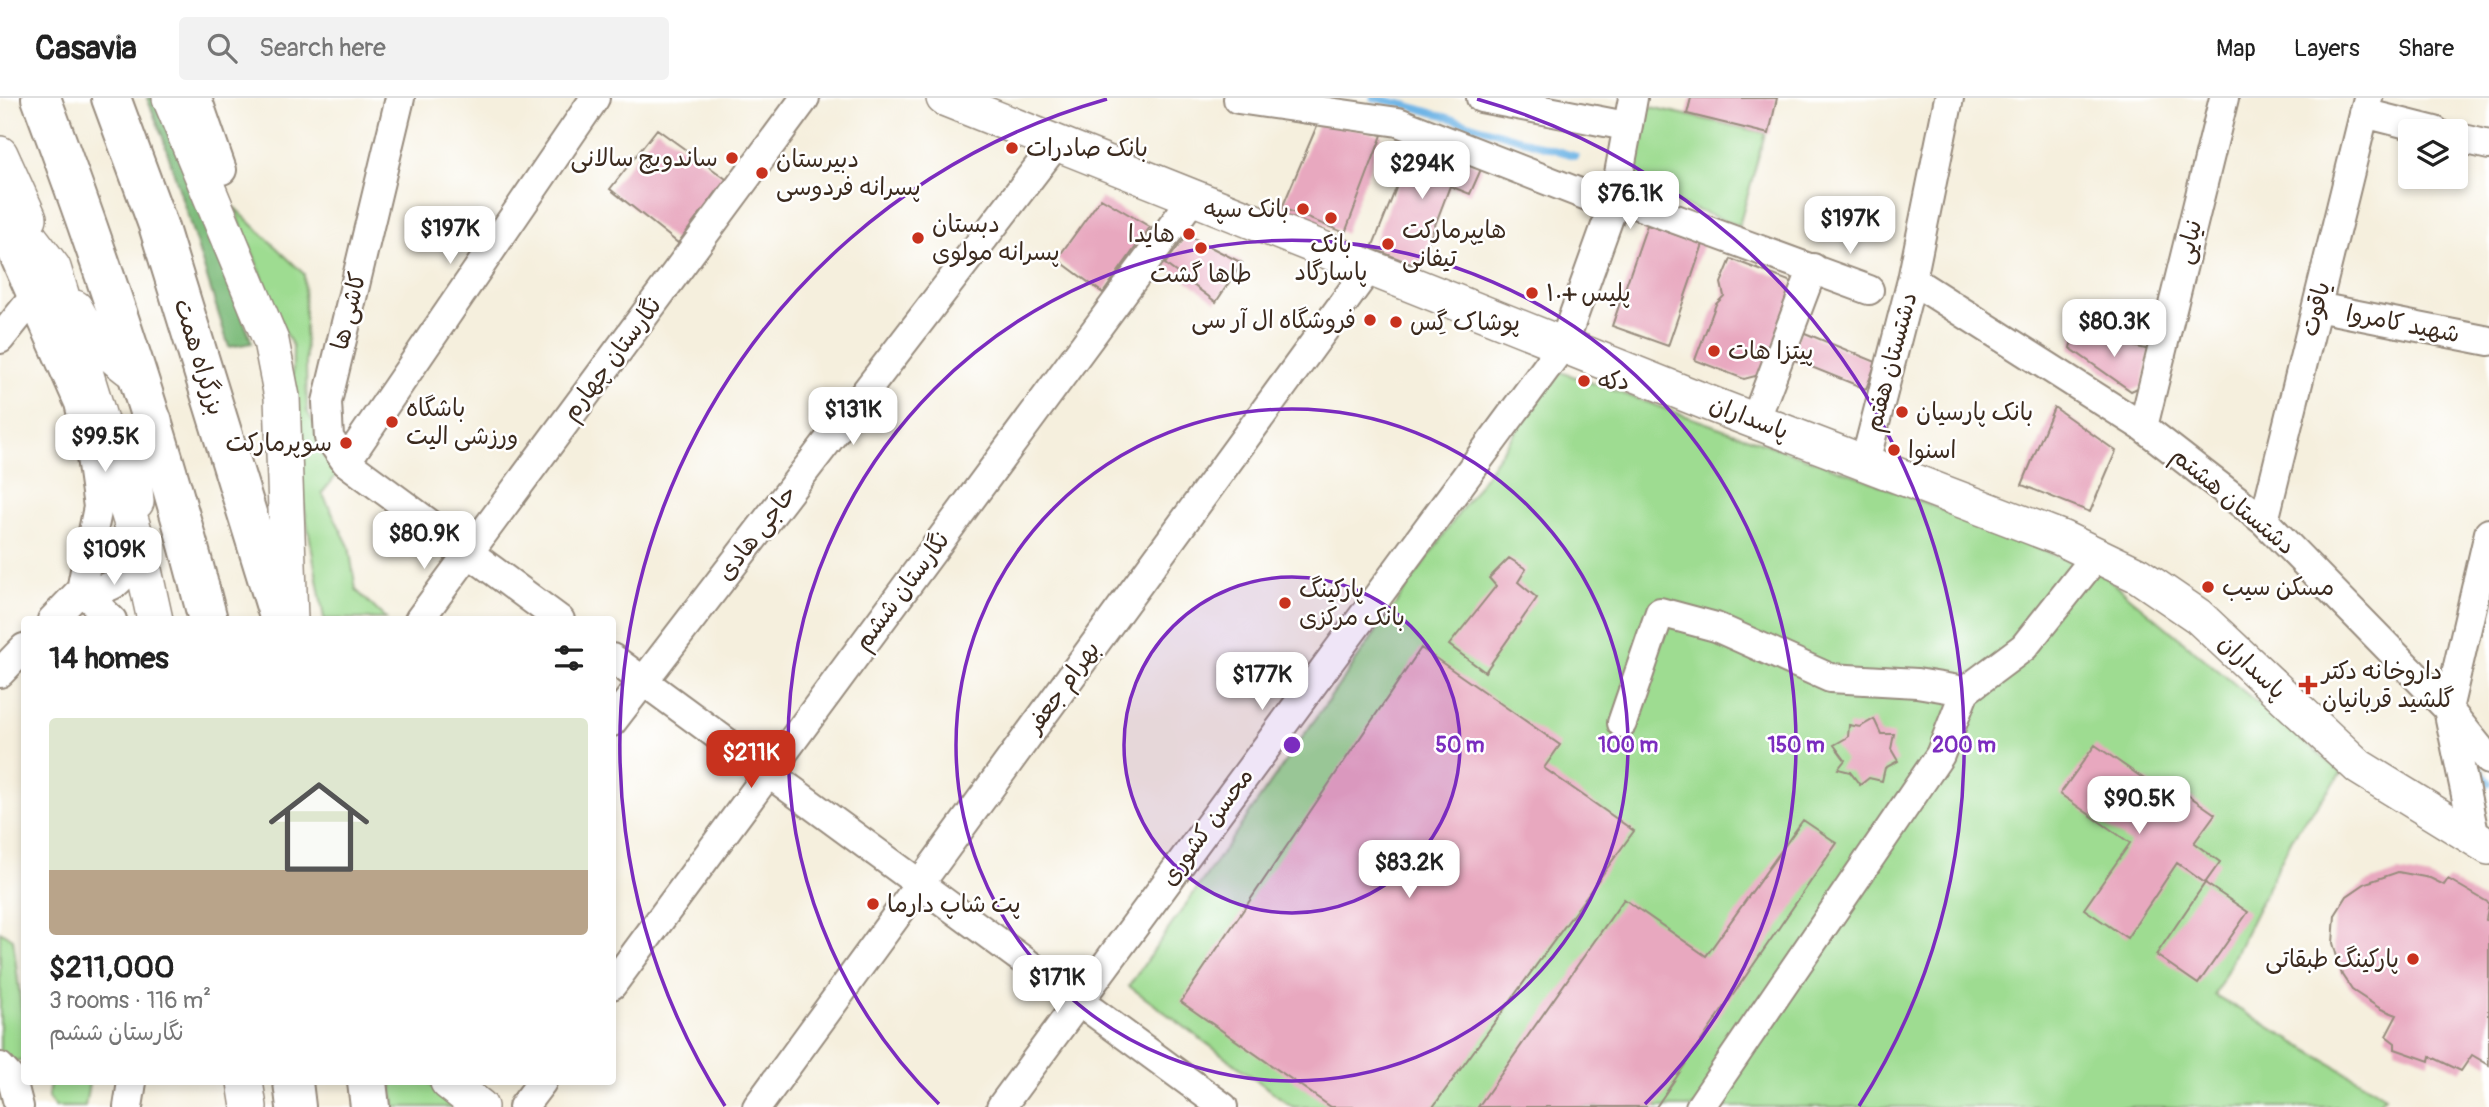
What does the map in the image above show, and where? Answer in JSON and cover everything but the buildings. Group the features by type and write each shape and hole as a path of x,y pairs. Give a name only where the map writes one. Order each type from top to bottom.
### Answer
{"highway":[{"path":"41,98 97,246 154,420 207,616"},
{"name":"بزرگراه همت","path":"111,98 158,225 279,616"},
{"path":"293,1085 296,1107"},
{"path":"367,1085 370,1107"}],"main road":[{"path":"170,98 271,341 282,397 290,616"},
{"name":"پاسداران","path":"944,98 999,110 1056,144 1755,421 2061,538 2097,555 2138,575 2198,616 2359,767 2482,842"},
{"path":"0,154 53,268 139,547 154,616"},
{"path":"0,199 53,268 98,342 117,361 138,375"},
{"path":"139,547 133,472 142,438 154,420"},
{"path":"245,1085 249,1107"},
{"path":"452,1085 480,1107"}],"street":[{"path":"197,98 222,170"},
{"name":"کاشی ها","path":"346,462 330,438 327,402 400,98"},
{"path":"555,616 346,462 595,98"},
{"name":"نگارستان چهارم","path":"422,616 805,98"},
{"path":"1480,98 1626,126"},
{"name":"محسن کشوری","path":"1001,1107 1563,345 1613,201 1633,98"},
{"name":"دشتستان هفتم","path":"1865,462 1912,280 1950,98"},
{"name":"نیایی","path":"2143,427 2224,98"},
{"path":"1238,99 1398,122 1613,201 1813,268 1869,290"},
{"path":"2366,106 2402,119"},
{"name":"یاقوت","path":"2264,521 2366,106"},
{"path":"2468,139 2489,145"},
{"name":"حاجی هادی","path":"616,717 1056,144"},
{"name":"نگارستان ششم","path":"616,980 1193,198"},
{"path":"0,224 79,403 89,443 98,507 81,590 56,616"},
{"name":"بهرام جعفر","path":"757,1107 1369,268"},
{"path":"1755,421 1813,268"},
{"name":"دشتستان هشتم","path":"1912,280 2143,427 2264,521 2448,709 2489,760"},
{"path":"0,339 33,298"},
{"name":"شهید کامروا","path":"2317,307 2489,341"},
{"path":"2482,842 2448,709 2489,533"},
{"path":"81,590 104,590 123,577 139,547"},
{"path":"1700,1107 1940,755 1965,691 2024,646 2097,555"},
{"path":"81,590 108,616"},
{"path":"1622,723 1660,612 1716,627 1830,678 1917,683 1965,691"},
{"path":"0,673 21,651"},
{"path":"616,661 1222,1107"},
{"path":"0,1067 12,1080 20,1107"},
{"path":"128,1107 132,1085"},
{"path":"523,1107 540,1085"}],"green space":[{"path":"147,98 159,98 252,343 229,347 162,135"},
{"path":"1642,105 1765,133 1739,226 1627,184"},
{"path":"234,207 304,274 307,411 340,471 322,493 349,546 356,590 383,616 323,616 292,436 293,346 284,331"},
{"path":"1558,371 1860,477 2102,574 2342,773 2293,836 2215,995 2385,1096 2376,1107 1293,1107 1129,986"},
{"path":"0,931 13,939 21,1006 21,1060 0,1062"},
{"path":"50,1085 89,1085 85,1107 55,1107 48,1098"},
{"path":"391,1085 431,1085 454,1107 395,1107"}],"waterway":[{"path":"1373,98 1407,105 1575,156"},
{"path":"2473,761 2489,783"}],"place":[{"name":"بانک صادرات","path":"1012,148"},
{"name":"ساندویچ سالانی","path":"732,158"},
{"name":"دبیرستان پسرانه فردوسی","path":"762,173"},
{"name":"بانک سپه","path":"1303,209"},
{"name":"بانک پاسارگاد","path":"1331,218"},
{"name":"هایدا","path":"1189,234"},
{"name":"دبستان پسرانه مولوی","path":"918,238"},
{"name":"هایپرمارکت تیفانی","path":"1388,244"},
{"name":"طاها گشت","path":"1201,248"},
{"name":"پلیس +۱۰","path":"1532,293"},
{"name":"فروشگاه ال آر سی","path":"1370,320"},
{"name":"پوشاک گِس","path":"1396,322"},
{"name":"پیتزا هات","path":"1714,351"},
{"name":"دکه","path":"1584,381"},
{"name":"بانک پارسیان","path":"1902,412"},
{"name":"باشگاه ورزشی الیت","path":"392,422"},
{"name":"سوپرمارکت","path":"346,443"},
{"name":"اسنوا","path":"1894,450"},
{"name":"مسکن سیب","path":"2208,587"},
{"name":"پارکینگ بانک مرکزی","path":"1285,603"},
{"name":"داروخانه دکتر گلشید قربانیان","path":"2308,685"},
{"name":"پت شاپ دارما","path":"873,904"},
{"name":"پارکینگ طبقاتی","path":"2413,959"}]}
